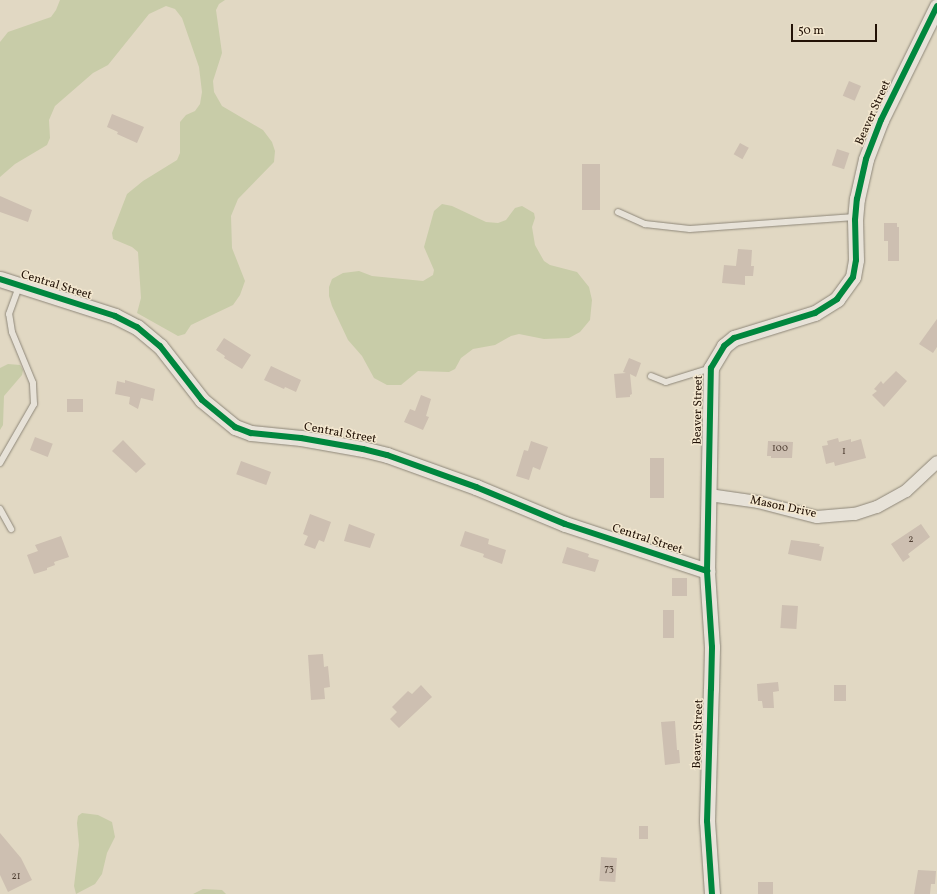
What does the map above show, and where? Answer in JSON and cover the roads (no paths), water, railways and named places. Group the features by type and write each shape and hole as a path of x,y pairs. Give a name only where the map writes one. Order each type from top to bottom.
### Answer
{"street":[{"name":"Beaver Street","path":"712,894 708,821 712,647 707,571 711,368 724,346 734,338 801,319 815,313 837,300 853,277 856,260 855,217 860,180 881,120 937,6"},
{"name":"Central Street","path":"0,279 115,316 137,327 160,346 202,400 235,427 251,433 301,438 363,448 387,455 476,486 565,524 707,571"},
{"name":"Mason Drive","path":"709,495 758,502 817,516 855,514 877,507 906,491 937,462"}],"lane":[{"path":"618,212 645,224 690,229 855,217"},
{"path":"0,463 34,404 33,383 12,332 9,314 19,286"},
{"path":"651,376 666,382 711,368"},
{"path":"0,509 11,529"}]}
